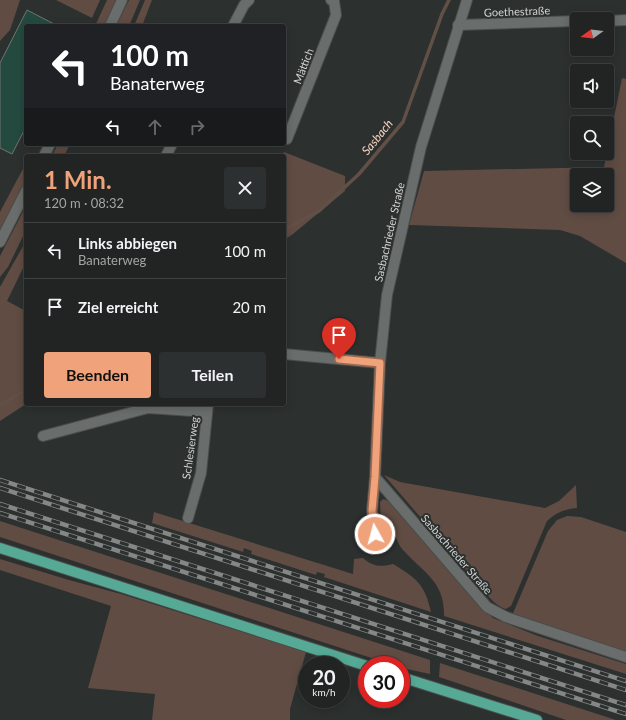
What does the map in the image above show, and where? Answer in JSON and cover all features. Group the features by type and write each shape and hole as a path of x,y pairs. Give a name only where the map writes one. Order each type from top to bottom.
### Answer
{"main road":[{"path":"0,548 358,663"},
{"path":"410,680 537,720"}],"street":[{"path":"111,24 122,0"},
{"path":"234,24 244,5 250,0"},
{"name":"Mättich","path":"287,139 336,16 333,0"},
{"name":"Sasbachrieder Straße","path":"375,534 372,511 380,363 387,295 421,147 458,24 467,0"},
{"path":"614,21 626,20"},
{"name":"Goethestraße","path":"458,24 570,21"},
{"path":"0,242 24,195"},
{"path":"286,354 380,363"},
{"path":"42,436 148,408 208,408"},
{"name":"Schlesierweg","path":"188,518 201,473 208,408"},
{"name":"Sasbachrieder Straße","path":"375,477 487,607 506,617 626,657"}],"shaded area":[{"path":"0,0 20,0 10,30 0,41"},
{"path":"56,0 100,0 92,18"},
{"path":"107,0 116,0 105,24 96,24"},
{"path":"129,0 140,0 130,24 117,24"},
{"path":"145,0 152,0 143,24 135,24"},
{"path":"622,78 626,79 626,263 580,236 560,230 409,225 424,171 604,167 605,160 614,160 614,118"},
{"path":"57,146 69,146 65,154 53,154"},
{"path":"284,152 345,176 345,191 286,239 286,154 282,154"},
{"path":"24,167 24,186 0,231 0,212"},
{"path":"24,210 24,234 8,267 0,277 0,256"},
{"path":"24,245 24,266 7,301 24,310 24,405 0,421 0,287"},
{"path":"384,475 400,482 545,508 559,501 576,485 577,508 569,509 554,515 547,521 511,606 506,609 496,604 488,596"},
{"path":"383,499 389,501 403,515 493,618 538,636 626,664 626,674 444,616 441,595 437,586 401,548 392,532 381,525 380,502"},
{"path":"154,512 353,574 354,559 363,558 377,566 393,564 408,573 422,588 429,602 431,612 324,577 325,574 317,572 316,575 251,554 252,551 244,548 243,552 152,523"},
{"path":"567,516 581,517 626,532 626,655 511,618 548,531 557,520"},
{"path":"0,521 430,660 430,674 410,670 410,656 365,656 0,537"},
{"path":"0,559 121,594 306,652 305,656 298,656 298,680 290,709 290,720 152,720 155,694 88,688 111,606 0,570"},
{"path":"440,663 616,720 566,720 439,677"}],"building":[{"path":"27,10 54,24 24,24 24,131 12,154 0,148 0,63"}],"waterway":[{"name":"Sasbach","path":"286,229 319,211 359,174 403,122 442,14 449,0"},
{"name":"Sasbach","path":"0,405 24,391"}],"railway":[{"path":"0,480 626,681"},
{"path":"0,488 626,690"},
{"path":"0,504 626,705"},
{"path":"0,513 626,714"}],"route":[{"path":"339,359 380,363 372,511 375,534"}]}
